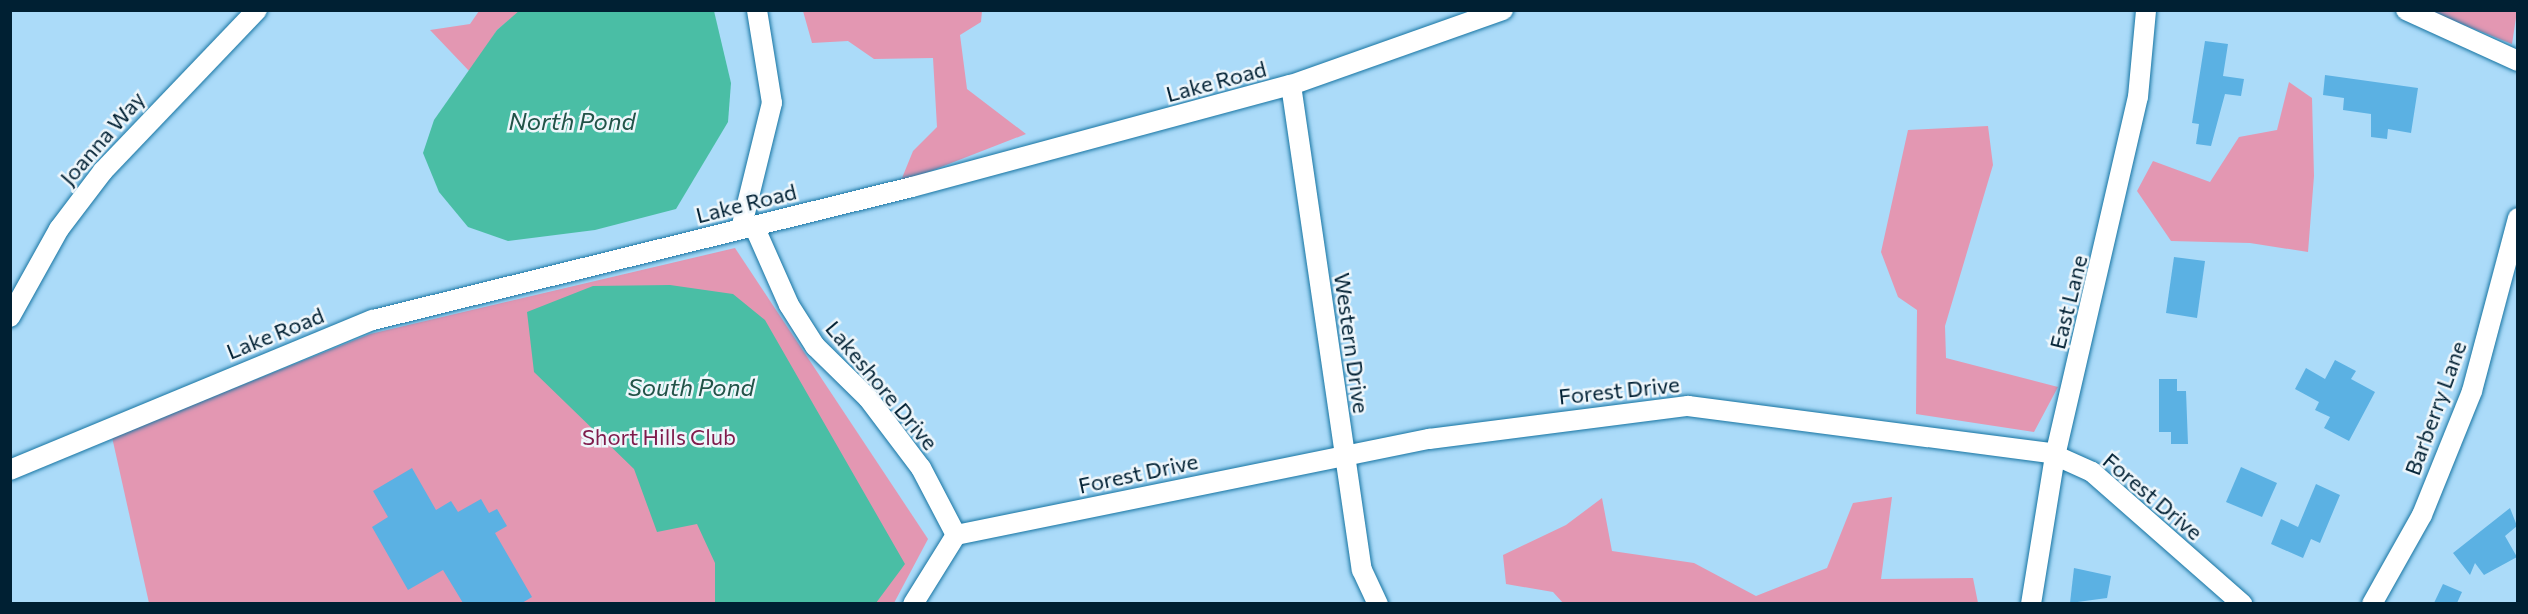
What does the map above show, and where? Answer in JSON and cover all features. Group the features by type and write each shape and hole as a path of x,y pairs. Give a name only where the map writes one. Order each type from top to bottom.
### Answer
{"street":[{"name":"Joanna Way","path":"10,317 59,229 102,171 257,10"},
{"path":"747,227 766,143 772,103 757,10"},
{"name":"Lake Road","path":"10,470 373,320 747,227 1291,85 1503,10"},
{"name":"East Lane","path":"2031,603 2055,456 2117,205 2138,97 2146,10"},
{"path":"2406,10 2517,62"},
{"name":"Western Drive","path":"1291,85 1362,570 1378,603"},
{"name":"Barberry Lane","path":"2372,603 2422,515 2472,391 2517,218"},
{"name":"Lakeshore Drive","path":"747,227 789,305 815,346 868,398 921,468 956,536"},
{"name":"Forest Drive","path":"956,536 1344,455 1688,406 1978,441 2055,456 2092,472 2242,603"},
{"path":"913,603 956,536"}],"green space":[{"path":"479,11 520,11 497,30 471,73 430,30 470,24"},
{"path":"803,11 982,11 981,22 960,35 967,89 1026,134 900,183 913,151 937,127 933,58 874,59 848,41 812,43"},
{"path":"2430,11 2517,11 2512,44"},
{"path":"2289,82 2312,98 2314,176 2308,252 2250,243 2171,241 2137,191 2153,161 2210,182 2239,137 2277,130"},
{"path":"1988,126 1993,165 1945,326 1946,358 2058,387 2034,432 1916,414 1917,310 1898,297 1881,252 1908,130"},
{"name":"Short Hills Club","path":"735,248 928,539 894,603 149,603 112,437 370,334"},
{"path":"1892,497 1881,579 1973,578 1978,603 1564,604 1553,592 1506,584 1503,555 1566,525 1602,498 1612,551 1694,563 1756,596 1827,568 1853,503"}],"water":[{"name":"North Pond","path":"520,10 714,11 731,83 728,122 676,209 595,230 508,241 468,227 439,192 423,153 434,120 497,30"},
{"name":"South Pond","path":"670,285 733,294 765,320 905,564 876,603 715,603 715,563 697,524 657,532 634,469 534,372 527,312 593,286"}],"building":[{"path":"2205,41 2228,44 2223,76 2244,79 2241,96 2225,94 2211,146 2196,144 2199,124 2192,123"},
{"path":"2325,75 2418,88 2411,133 2388,129 2387,139 2371,137 2371,114 2343,110 2344,98 2323,95"},
{"path":"2174,257 2205,261 2197,318 2166,313"},
{"path":"2335,360 2356,371 2351,379 2375,392 2349,441 2324,428 2330,417 2315,410 2319,402 2295,389 2306,368 2325,379"},
{"path":"2159,379 2177,379 2177,391 2186,391 2188,444 2171,444 2171,432 2159,432"},
{"path":"2241,467 2277,483 2262,517 2226,502"},
{"path":"412,468 436,510 451,501 458,512 481,499 489,513 497,509 507,526 495,533 532,597 522,603 463,603 443,570 408,590 372,527 388,517 373,491"},
{"path":"2316,484 2340,495 2320,543 2311,539 2303,558 2271,544 2281,519 2298,527"},
{"path":"2510,508 2517,526 2505,536 2517,557 2484,575 2475,563 2470,575 2453,553"},
{"path":"2074,568 2111,576 2107,598 2070,603"},
{"path":"2443,584 2462,592 2457,603 2434,603"}]}
